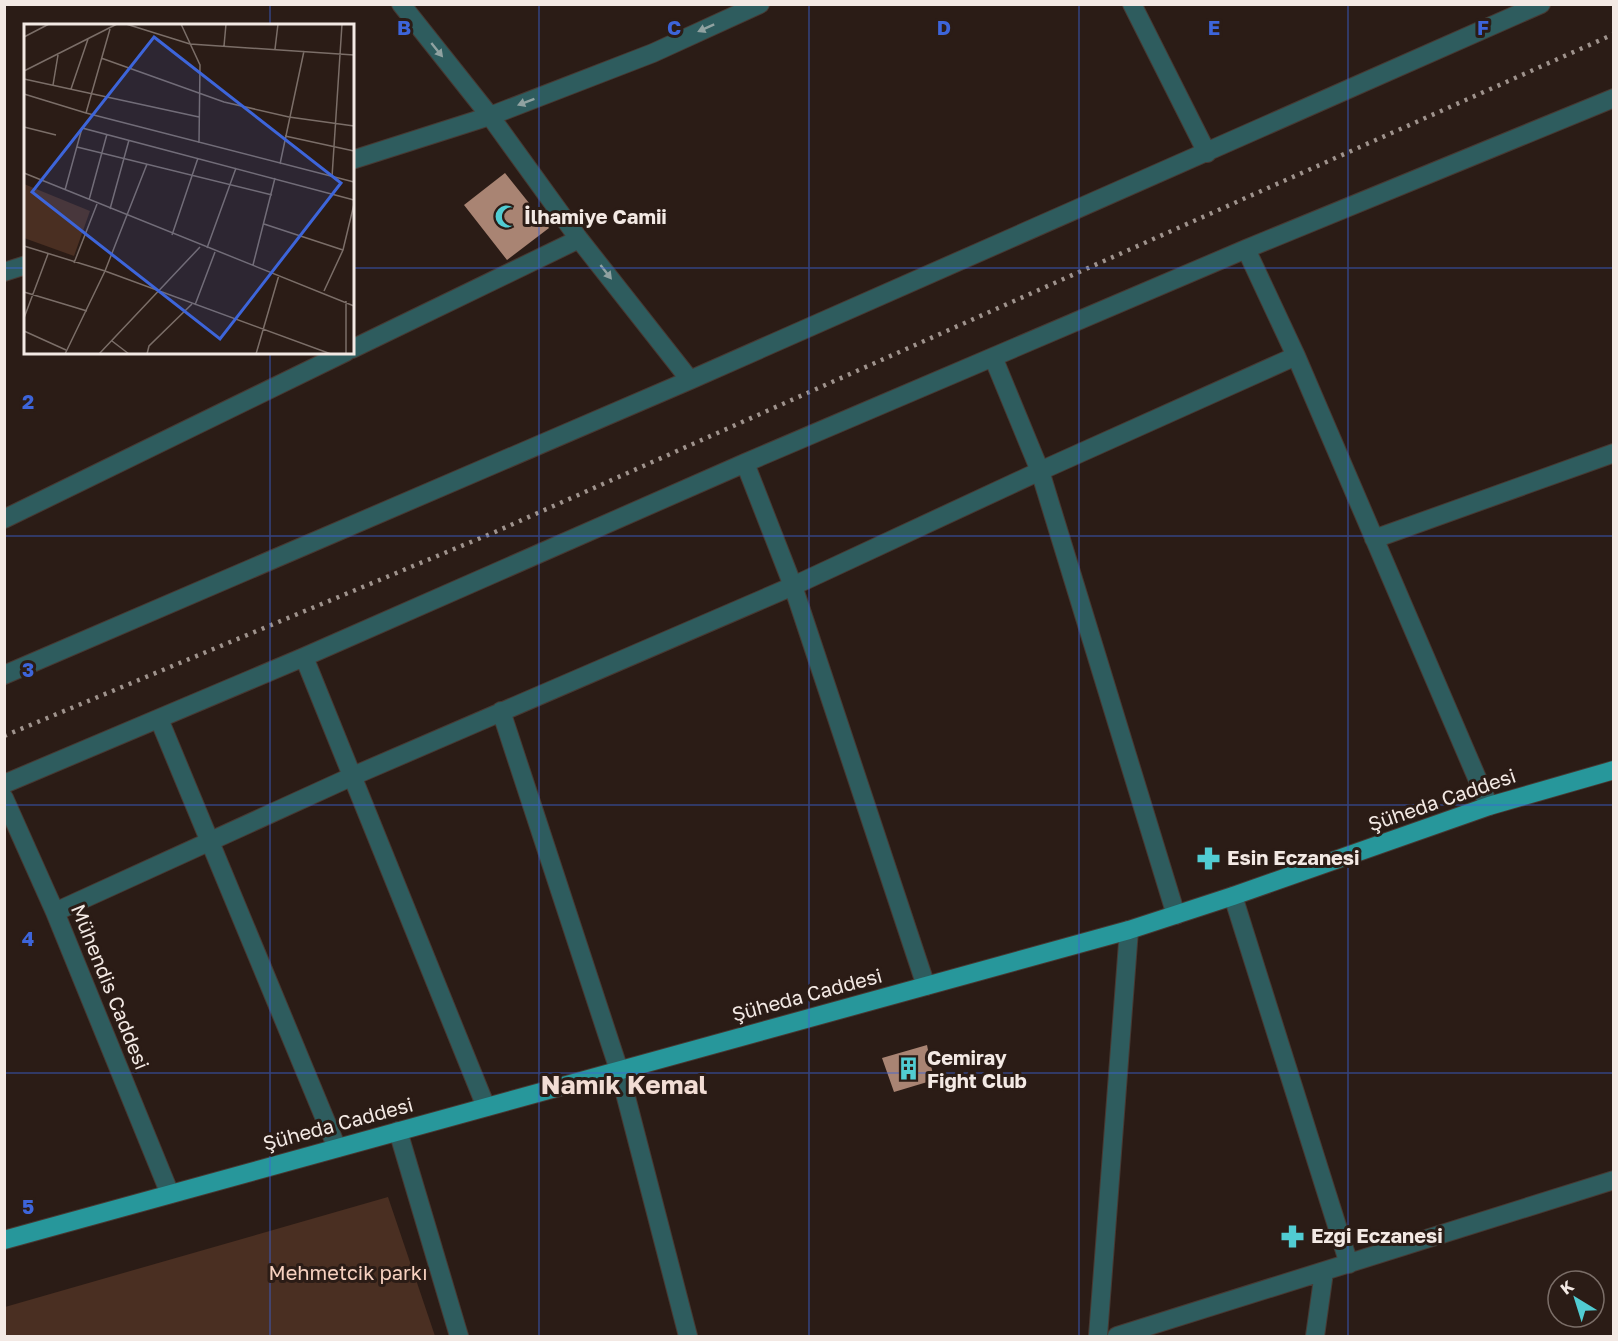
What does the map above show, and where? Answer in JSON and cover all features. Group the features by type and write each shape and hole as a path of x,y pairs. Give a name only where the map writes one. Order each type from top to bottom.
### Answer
{"main road":[{"name":"Şüheda Caddesi","path":"4,1240 1129,930 1489,806 1614,770"}],"street":[{"path":"401,4 490,116 579,239 690,380"},
{"path":"354,159 490,116 653,53 760,4"},
{"path":"1132,4 1207,153"},
{"path":"4,675 690,380 1541,4"},
{"path":"4,784 304,657 745,463 1246,249 1614,98"},
{"path":"354,349 579,239"},
{"path":"1246,249 1296,356 1489,806"},
{"path":"4,272 24,266"},
{"path":"4,519 342,354"},
{"path":"55,912 353,776 793,586 1040,471 1296,356"},
{"path":"993,357 1040,471 1176,915"},
{"path":"1374,539 1614,453"},
{"path":"745,463 793,586 926,986"},
{"path":"304,657 486,1107"},
{"path":"501,711 620,1070 688,1336"},
{"path":"159,719 337,1148"},
{"name":"Mühendis Caddesi","path":"4,798 55,912 170,1194"},
{"path":"1233,896 1349,1264"},
{"path":"1098,1336 1129,930"},
{"path":"398,1131 459,1336"},
{"path":"1117,1336 1614,1180"},
{"path":"1315,1336 1324,1272"}],"green space":[{"name":"Mehmetcik parkı","path":"388,1197 435,1336 5,1336 5,1307"}],"building":[{"name":"İlhamiye Camii","path":"505,173 549,228 507,260 464,205"},
{"name":"Cemiray Fight Club","path":"927,1045 934,1080 894,1092 882,1058"}],"railway":[{"path":"4,736 495,532 1614,34"}],"place":[{"name":"İlhamiye Camii","path":"506,217"},
{"name":"Esin Eczanesi","path":"1209,858"},
{"name":"Cemiray Fight Club","path":"909,1069"},
{"name":"Ezgi Eczanesi","path":"1293,1236"}],"district":[{"name":"Namık Kemal","path":"624,1085"}]}
